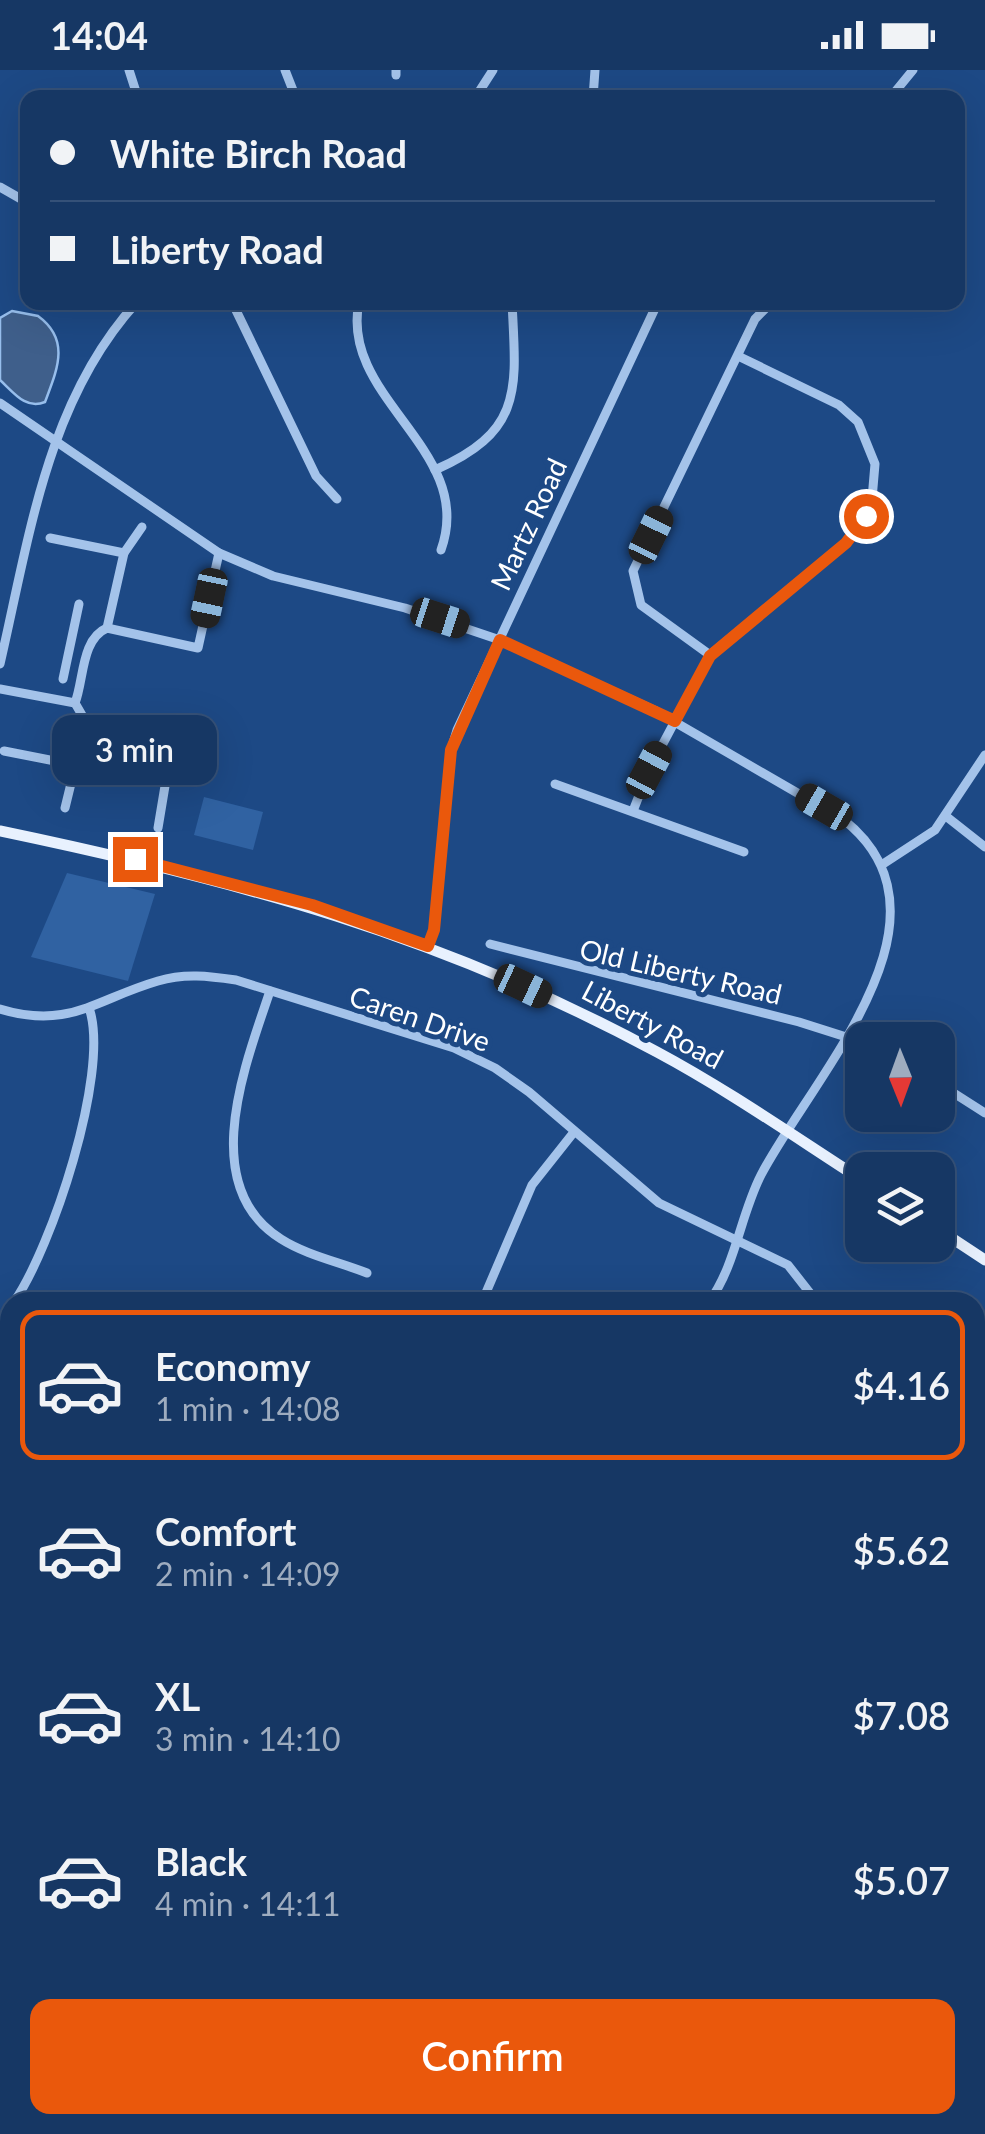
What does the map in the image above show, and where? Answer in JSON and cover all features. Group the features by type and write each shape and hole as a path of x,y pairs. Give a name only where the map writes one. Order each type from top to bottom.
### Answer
{"main road":[{"name":"Liberty Road","path":"0,831 227,881 428,946 622,1033 845,1169"},
{"path":"955,1240 985,1260"}],"street":[{"path":"897,90 913,70"},
{"path":"0,664 54,444 86,369 131,310"},
{"path":"236,310 316,476 337,499"},
{"path":"357,310 356,333 366,370 411,427 435,470 446,511 441,550"},
{"path":"435,470 477,448 508,405 517,363 513,310"},
{"name":"Martz Road","path":"428,946 434,930 451,750 654,310"},
{"path":"710,656 641,605 633,570 755,318 763,310"},
{"path":"633,811 710,656 846,543 866,516 874,483 875,464 858,422 839,405 738,356"},
{"path":"0,403 54,444 219,553 273,576 405,608 500,640 675,721 844,820 867,840 883,864 893,902 891,940 844,1036 754,1190 714,1292"},
{"path":"66,808 86,722 76,704 89,650 93,638 108,628 124,553 142,527"},
{"path":"50,538 124,553"},
{"path":"108,628 198,648 219,553"},
{"path":"62,678 79,604"},
{"path":"70,645 89,650"},
{"path":"0,688 76,704"},
{"path":"86,722 158,738 171,750 158,828"},
{"path":"4,751 75,765"},
{"path":"883,864 917,844 946,817 985,755"},
{"path":"555,784 744,852"},
{"path":"946,817 985,846"},
{"name":"Old Liberty Road","path":"490,944 844,1036"},
{"name":"Caren Drive","path":"0,1010 42,1018 90,1011 143,986 186,976 236,980 472,1056 529,1092 659,1203 788,1265 810,1292"},
{"path":"270,991 239,1099 233,1150 238,1181 252,1209 280,1238 367,1273"},
{"path":"21,1292 34,1272 51,1226 79,1129 97,1042 90,1011"},
{"path":"955,1094 985,1114"},
{"path":"486,1292 532,1186 574,1132"}],"shaded area":[{"path":"12,311 38,316 55,335 58,356 45,402 26,402 0,380 0,318"},
{"path":"204,797 263,812 253,850 194,835"},
{"path":"67,873 155,894 128,981 31,957"}],"route":[{"path":"135,859 312,905 428,946 434,930 451,750 500,640 675,721 710,656 846,543 866,516"}]}
